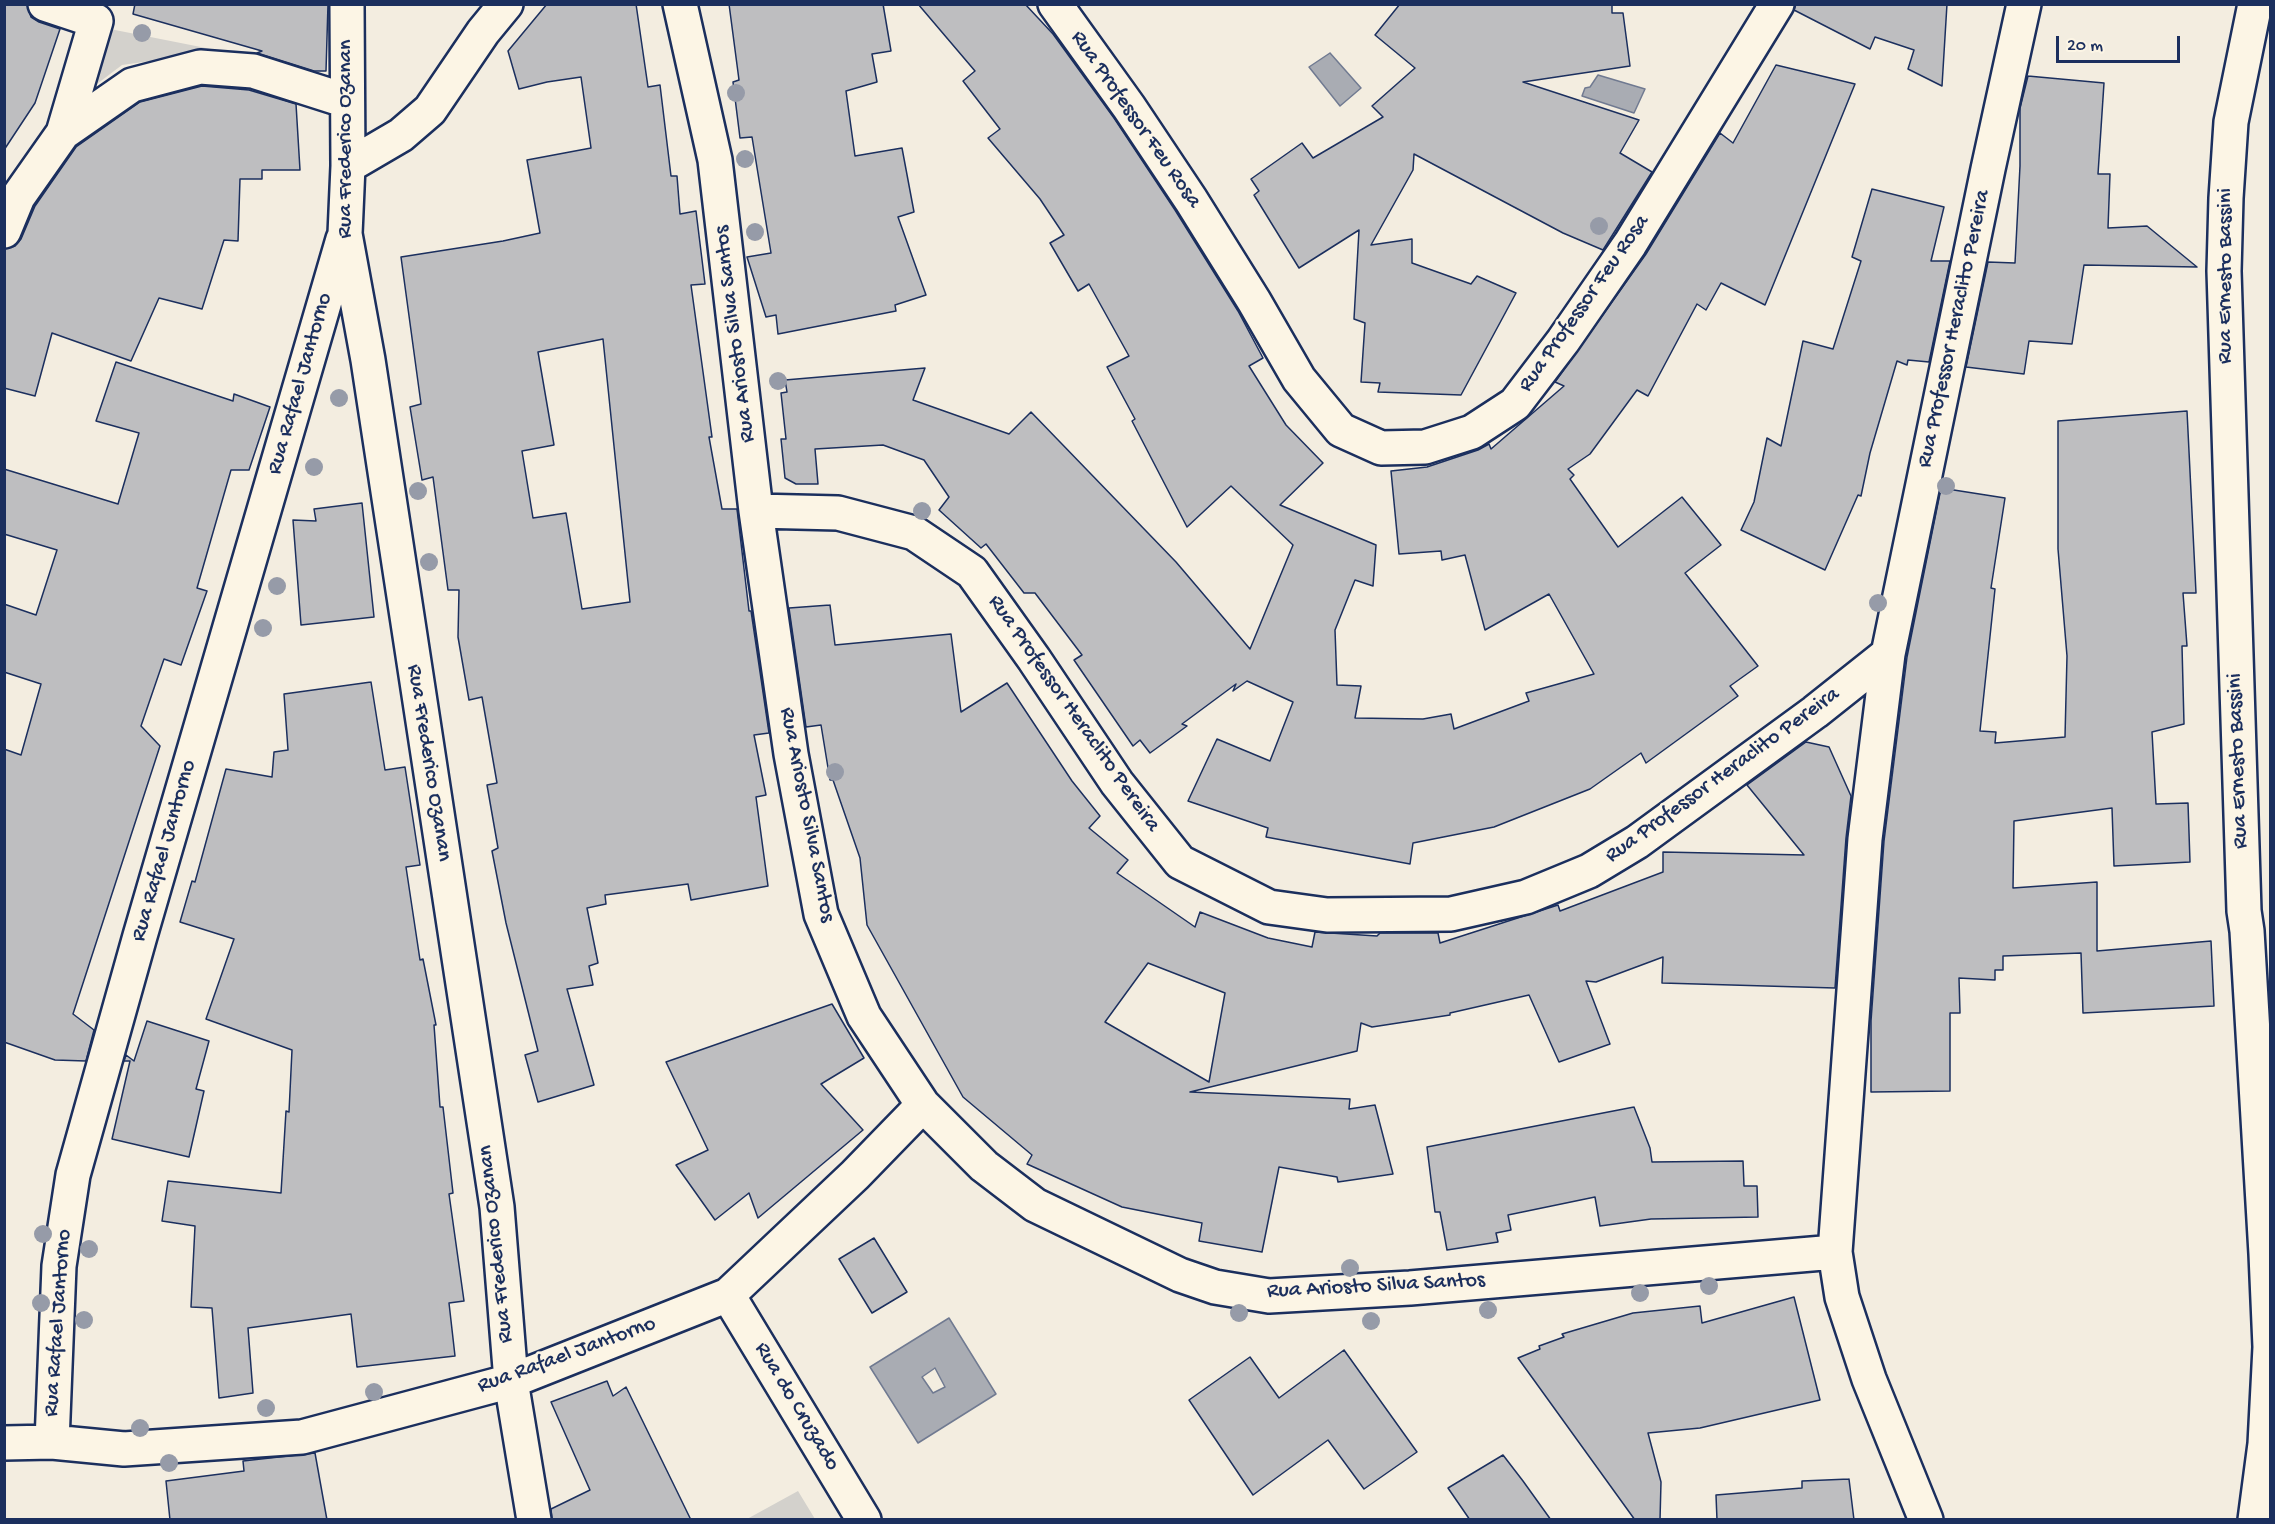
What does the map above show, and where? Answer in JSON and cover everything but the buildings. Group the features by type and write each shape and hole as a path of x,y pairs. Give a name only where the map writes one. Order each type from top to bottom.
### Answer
{"street":[{"path":"4,231 18,197 63,133 96,21 45,4"},
{"name":"Rua Frederico Ozanan","path":"347,4 348,166 345,234 368,360 496,1207 510,1381 534,1520"},
{"path":"348,166 401,135 430,110 483,32 506,4"},
{"name":"Rua Ariosto Silva Santos","path":"680,4 715,160 756,511 791,754 821,914 864,1016 923,1105 984,1166 1035,1205 1180,1275 1215,1287 1269,1296 1399,1289 1835,1252"},
{"name":"Rua Professor Feu Rosa","path":"1055,4 1129,107 1191,200 1299,379 1341,430 1380,448 1425,447 1472,432 1515,404 1563,341 1630,243 1777,4"},
{"name":"Rua Professor Heraclito Pereira","path":"1926,1520 1869,1379 1842,1297 1835,1252 1865,839 1888,654 2024,4"},
{"name":"Rua Ernesto Bassini","path":"2254,4 2231,122 2224,270 2244,911 2265,1230 2270,1347 2265,1444 2255,1520"},
{"path":"63,133 132,85 200,67 253,70 346,101"},
{"name":"Rua Rafael Jantorno","path":"345,234 143,925 73,1175 59,1266 52,1442 124,1449 302,1437 510,1381 728,1295 855,1175 923,1105"},
{"name":"Rua Professor Heraclito Pereira","path":"756,511 838,513 914,533 972,572 1034,659 1117,783 1180,862 1269,907 1327,915 1451,914 1526,897 1589,871 1637,842 1815,712 1888,654"},
{"name":"Rua do Cruzado","path":"728,1295 864,1520"},
{"path":"4,1443 52,1442"}],"shaded area":[{"path":"110,29 221,51 122,65 85,93"},
{"path":"1330,53 1361,88 1340,106 1309,67"},
{"path":"1598,75 1645,89 1634,113 1582,96 1585,88 1590,87"},
{"path":"949,1318 996,1394 918,1443 870,1367","holes":["935,1368 945,1387 933,1393 922,1377"]},
{"path":"798,1491 815,1519 747,1519"}]}
